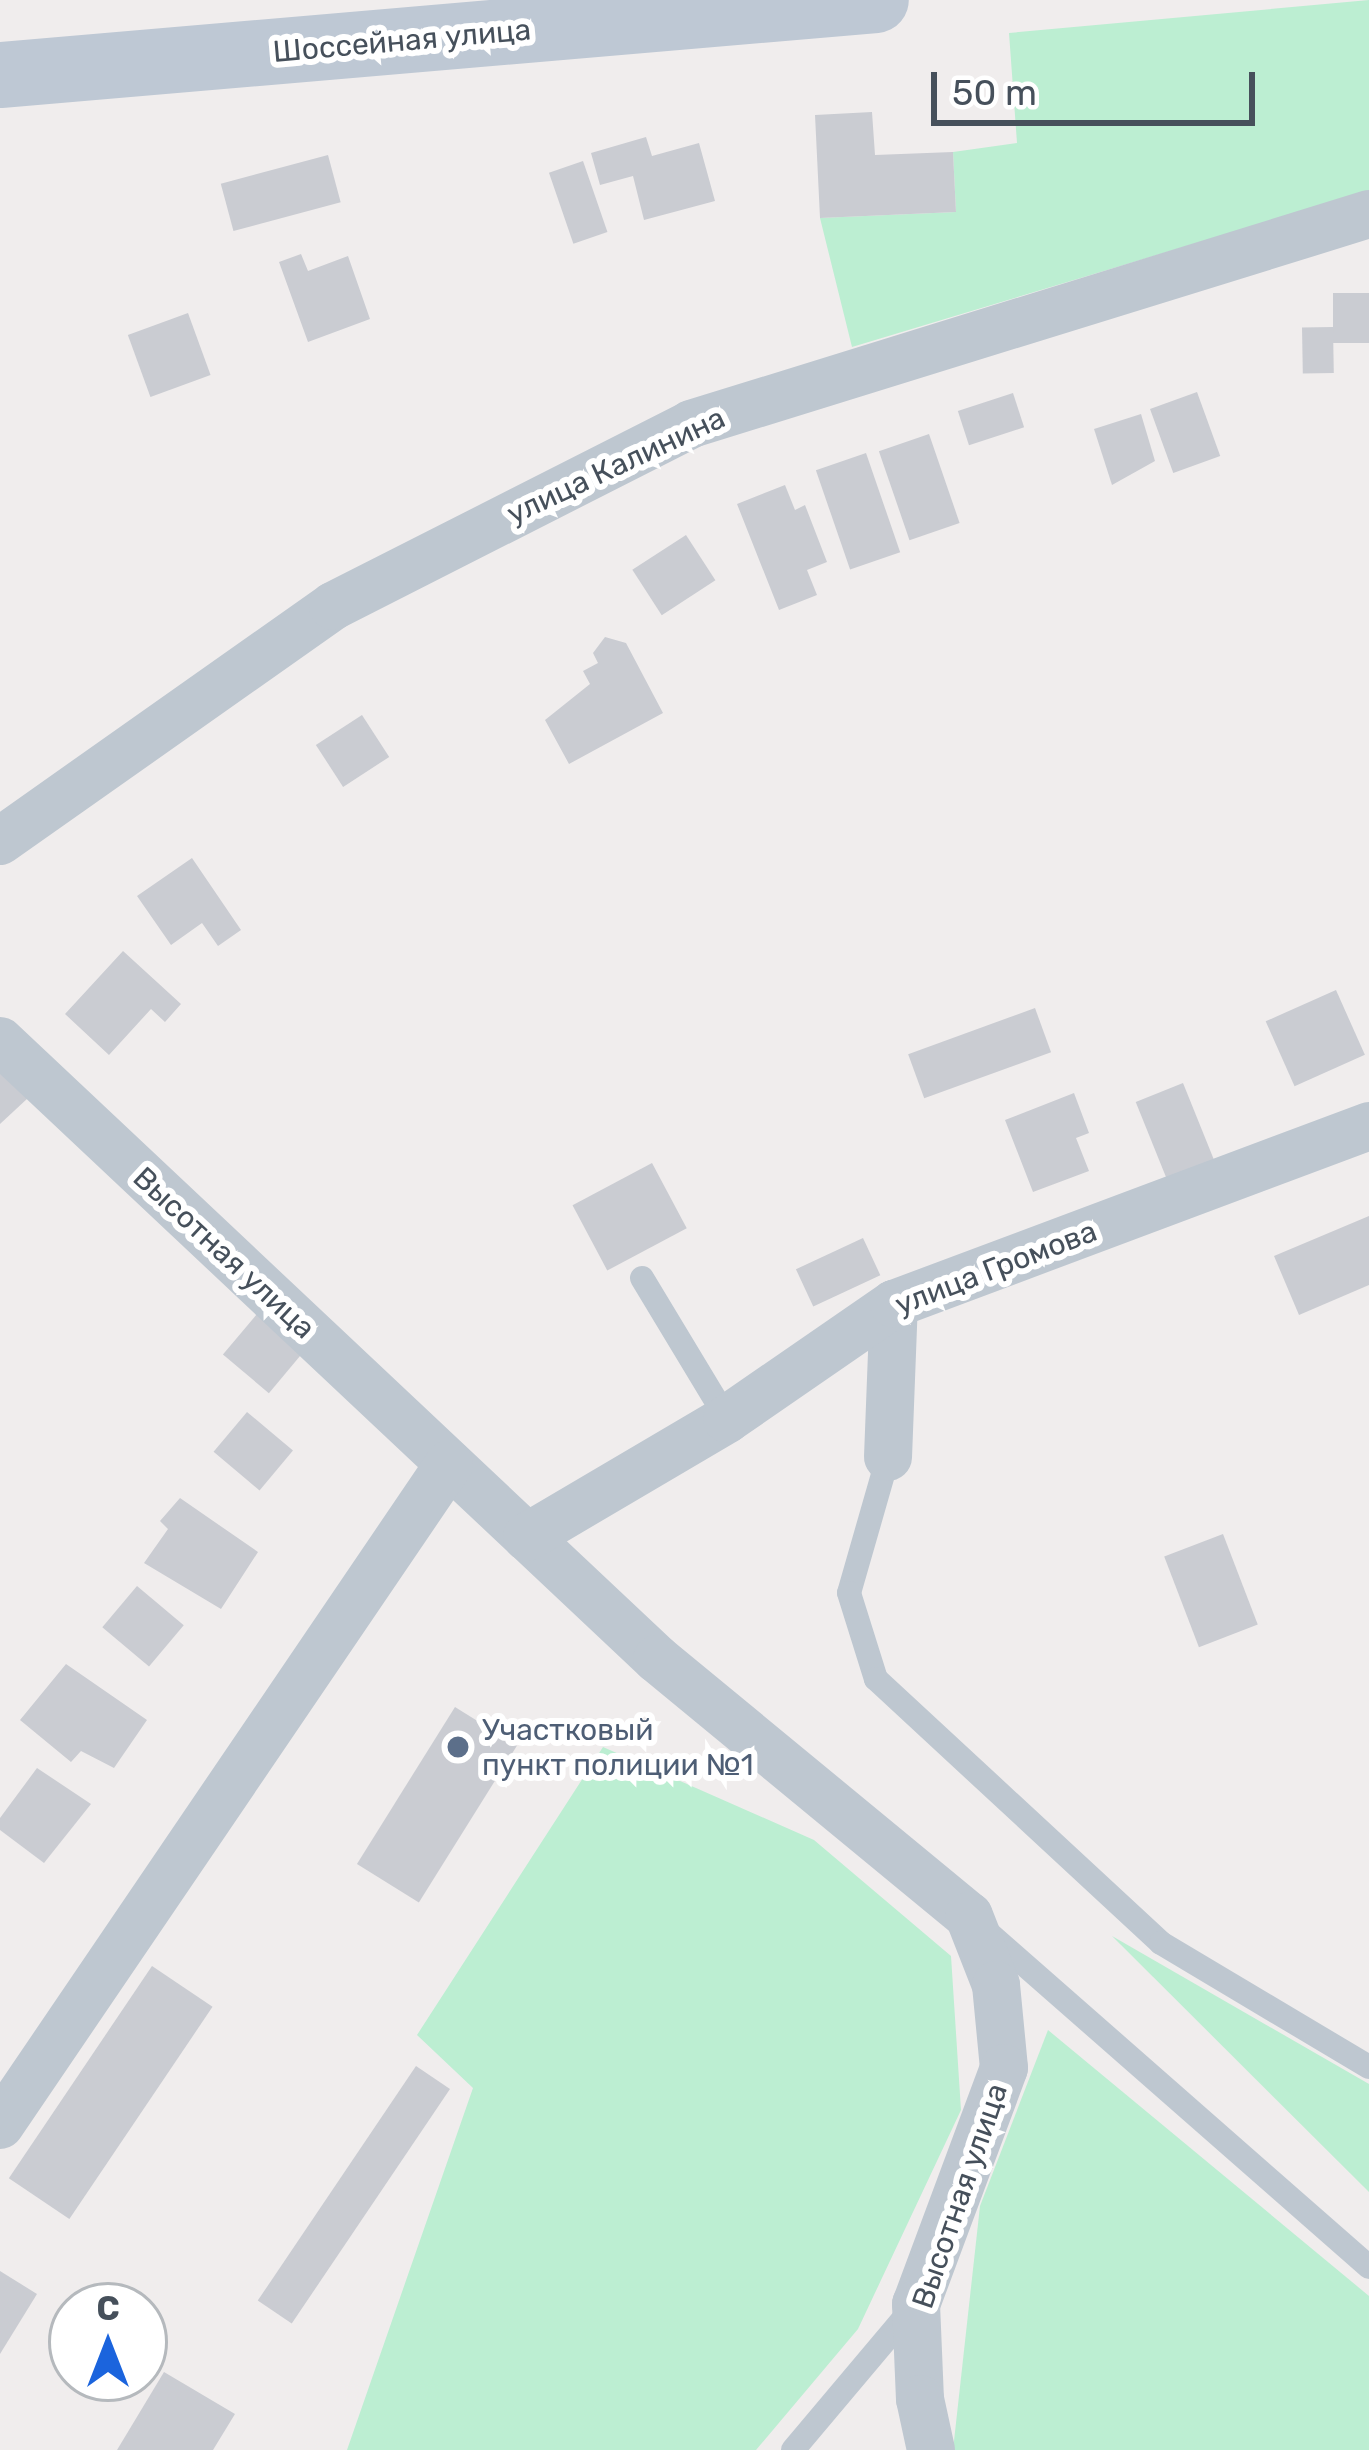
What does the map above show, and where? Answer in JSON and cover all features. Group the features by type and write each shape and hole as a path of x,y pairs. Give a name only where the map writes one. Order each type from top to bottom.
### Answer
{"main road":[{"path":"0,49 600,0"},
{"name":"Шоссейная улица","path":"0,75 876,0"}],"street":[{"name":"улица Калинина","path":"0,841 333,606 691,424 1369,214"},
{"name":"Высотная улица","path":"0,1041 657,1659 969,1916 996,1985 1004,2068 916,2304 920,2399 931,2450"},
{"name":"улица Громова","path":"527,1537 727,1419 894,1304 1369,1126"},
{"path":"888,1456 894,1304"},
{"path":"0,2125 449,1464"}],"lane":[{"path":"642,1278 727,1419"},
{"path":"888,1456 849,1593 875,1679 1161,1943 1369,2067"},
{"path":"969,1916 1369,2267"},
{"path":"793,2450 916,2304"}],"green space":[{"path":"1369,0 1369,191 852,347 820,218 956,212 953,152 1017,143 1009,33"},
{"path":"603,1747 814,1840 951,1956 961,2110 858,2329 756,2450 347,2450 473,2088 417,2035"},
{"path":"1112,1936 1369,2084 1369,2192"},
{"path":"1048,2030 1369,2296 1369,2450 953,2450 980,2206"}],"building":[{"path":"872,112 875,155 953,152 956,212 820,218 815,115"},
{"path":"646,137 652,156 699,143 715,201 644,220 633,176 600,185 591,153"},
{"path":"328,155 341,202 233,231 221,184"},
{"path":"583,161 607,232 573,244 549,173"},
{"path":"301,254 308,271 348,256 370,319 308,342 279,262"},
{"path":"1333,293 1369,293 1369,343 1333,343"},
{"path":"188,313 211,375 150,397 128,335"},
{"path":"1333,327 1334,373 1303,374 1302,328"},
{"path":"1197,392 1220,456 1173,473 1150,409"},
{"path":"1013,393 1024,427 969,445 958,411"},
{"path":"1141,414 1155,461 1112,485 1094,429"},
{"path":"929,434 960,523 909,540 879,451"},
{"path":"866,453 900,552 850,570 816,470"},
{"path":"785,485 795,510 805,505 827,562 807,570 817,595 779,610 737,504"},
{"path":"686,535 715,580 662,615 632,570"},
{"path":"605,637 626,643 663,713 569,764 545,720 590,684 583,671 598,663 593,653"},
{"path":"362,715 389,757 343,787 316,745"},
{"path":"192,858 241,930 218,946 202,923 171,945 137,896"},
{"path":"123,951 181,1004 165,1022 151,1009 109,1055 65,1014"},
{"path":"1336,990 1365,1055 1295,1086 1266,1021"},
{"path":"1035,1008 1051,1052 924,1098 908,1054"},
{"path":"0,1066 28,1098 0,1124"},
{"path":"1183,1083 1214,1161 1167,1180 1136,1102"},
{"path":"1074,1093 1089,1133 1076,1138 1089,1171 1033,1192 1005,1120"},
{"path":"652,1163 687,1228 607,1271 573,1205"},
{"path":"1369,1216 1369,1285 1299,1315 1274,1256"},
{"path":"863,1238 880,1275 813,1306 796,1269"},
{"path":"257,1314 303,1353 269,1393 223,1355"},
{"path":"247,1412 293,1451 260,1490 214,1452"},
{"path":"180,1498 258,1552 221,1609 144,1563 168,1529 160,1521"},
{"path":"1223,1534 1258,1625 1199,1647 1164,1557"},
{"path":"137,1586 184,1625 149,1667 102,1627"},
{"path":"66,1664 147,1720 114,1768 81,1751 71,1762 20,1720"},
{"path":"455,1707 517,1746 419,1903 357,1864"},
{"path":"37,1768 91,1804 44,1863 0,1830 0,1818"},
{"path":"152,1966 213,2007 69,2219 9,2178"},
{"path":"416,2066 450,2089 292,2324 258,2301"},
{"path":"0,2271 37,2294 0,2354"},
{"path":"168,2374 235,2414 213,2450 117,2450 146,2402 168,2402"}],"place":[{"name":"Участковый пункт полиции №1","path":"458,1747"}]}
